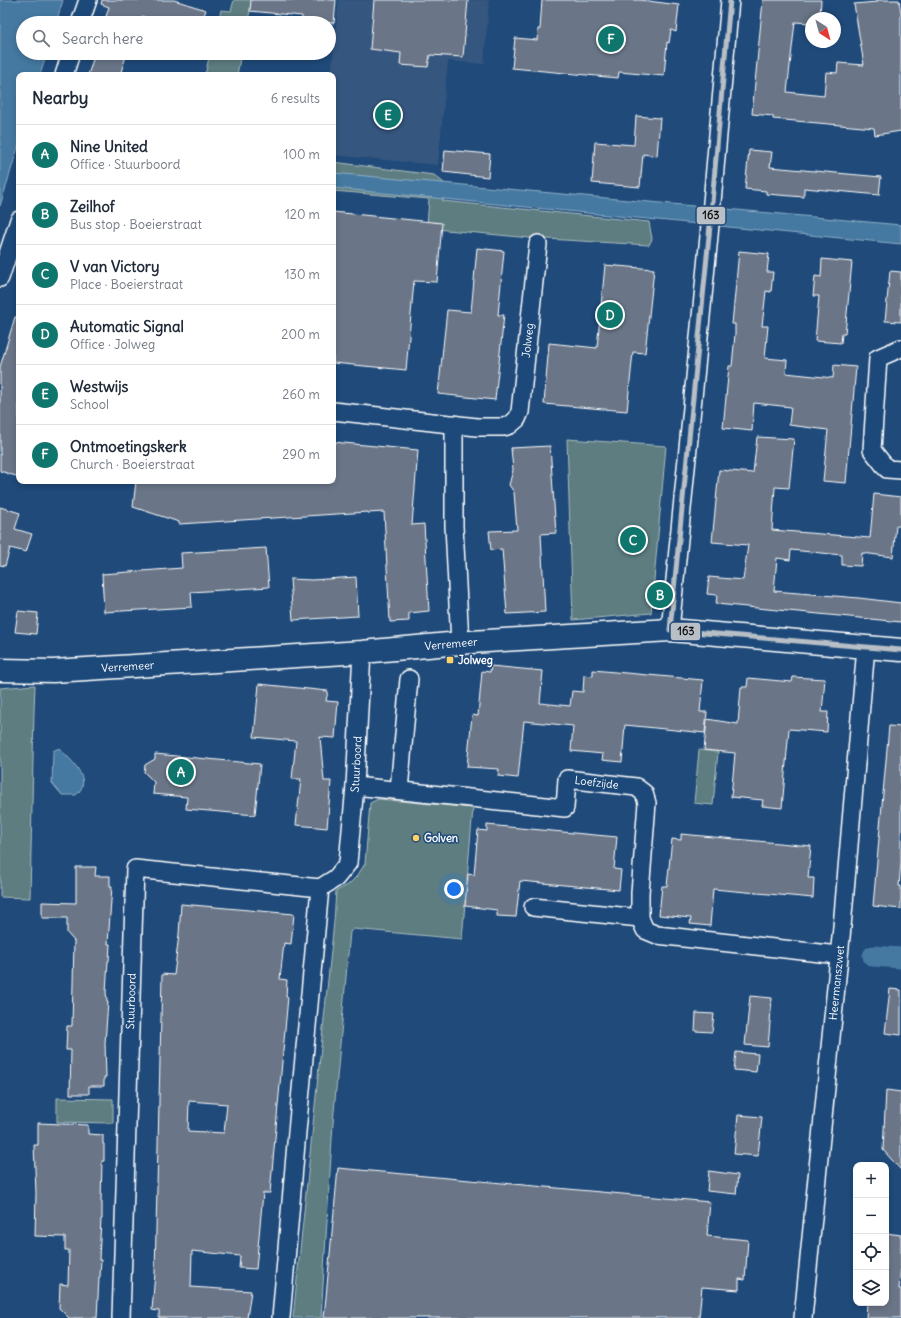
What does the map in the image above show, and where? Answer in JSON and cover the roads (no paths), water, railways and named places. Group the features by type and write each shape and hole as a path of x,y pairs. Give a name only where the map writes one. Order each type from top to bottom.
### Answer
{"street":[{"path":"82,16 88,0"},
{"path":"670,630 709,236 730,0"},
{"path":"65,72 69,60"},
{"path":"0,278 16,229"},
{"name":"Jolweg","path":"336,411 477,427 504,427 510,425 517,419 520,412 538,244"},
{"path":"901,348 878,358 872,450 887,469 901,470"},
{"path":"454,424 454,526 460,643"},
{"name":"Verremeer","path":"0,670 53,671 362,652 460,643 670,630 901,650"},
{"name":"Heermanszwet","path":"803,1318 866,647"},
{"name":"Stuurboord","path":"121,1318 135,869 320,888 336,878 348,863 362,652"},
{"path":"399,790 409,679"},
{"name":"Loefzijde","path":"354,786 565,808 567,779 636,787 644,793 647,803 640,893 640,918"},
{"path":"281,1318 320,888"},
{"path":"533,907 640,918 645,930 657,935 838,955"}],"waterway":[{"path":"873,956 901,958"}],"place":[{"name":"Ontmoetingskerk","path":"611,39"},
{"name":"Westwijs","path":"388,115"},
{"name":"Automatic Signal","path":"610,315"},
{"name":"V van Victory","path":"633,540"},
{"name":"Zeilhof","path":"660,595"},
{"name":"Jolweg","path":"450,660"},
{"name":"Nine United","path":"181,772"},
{"name":"Golven","path":"416,838"}]}
